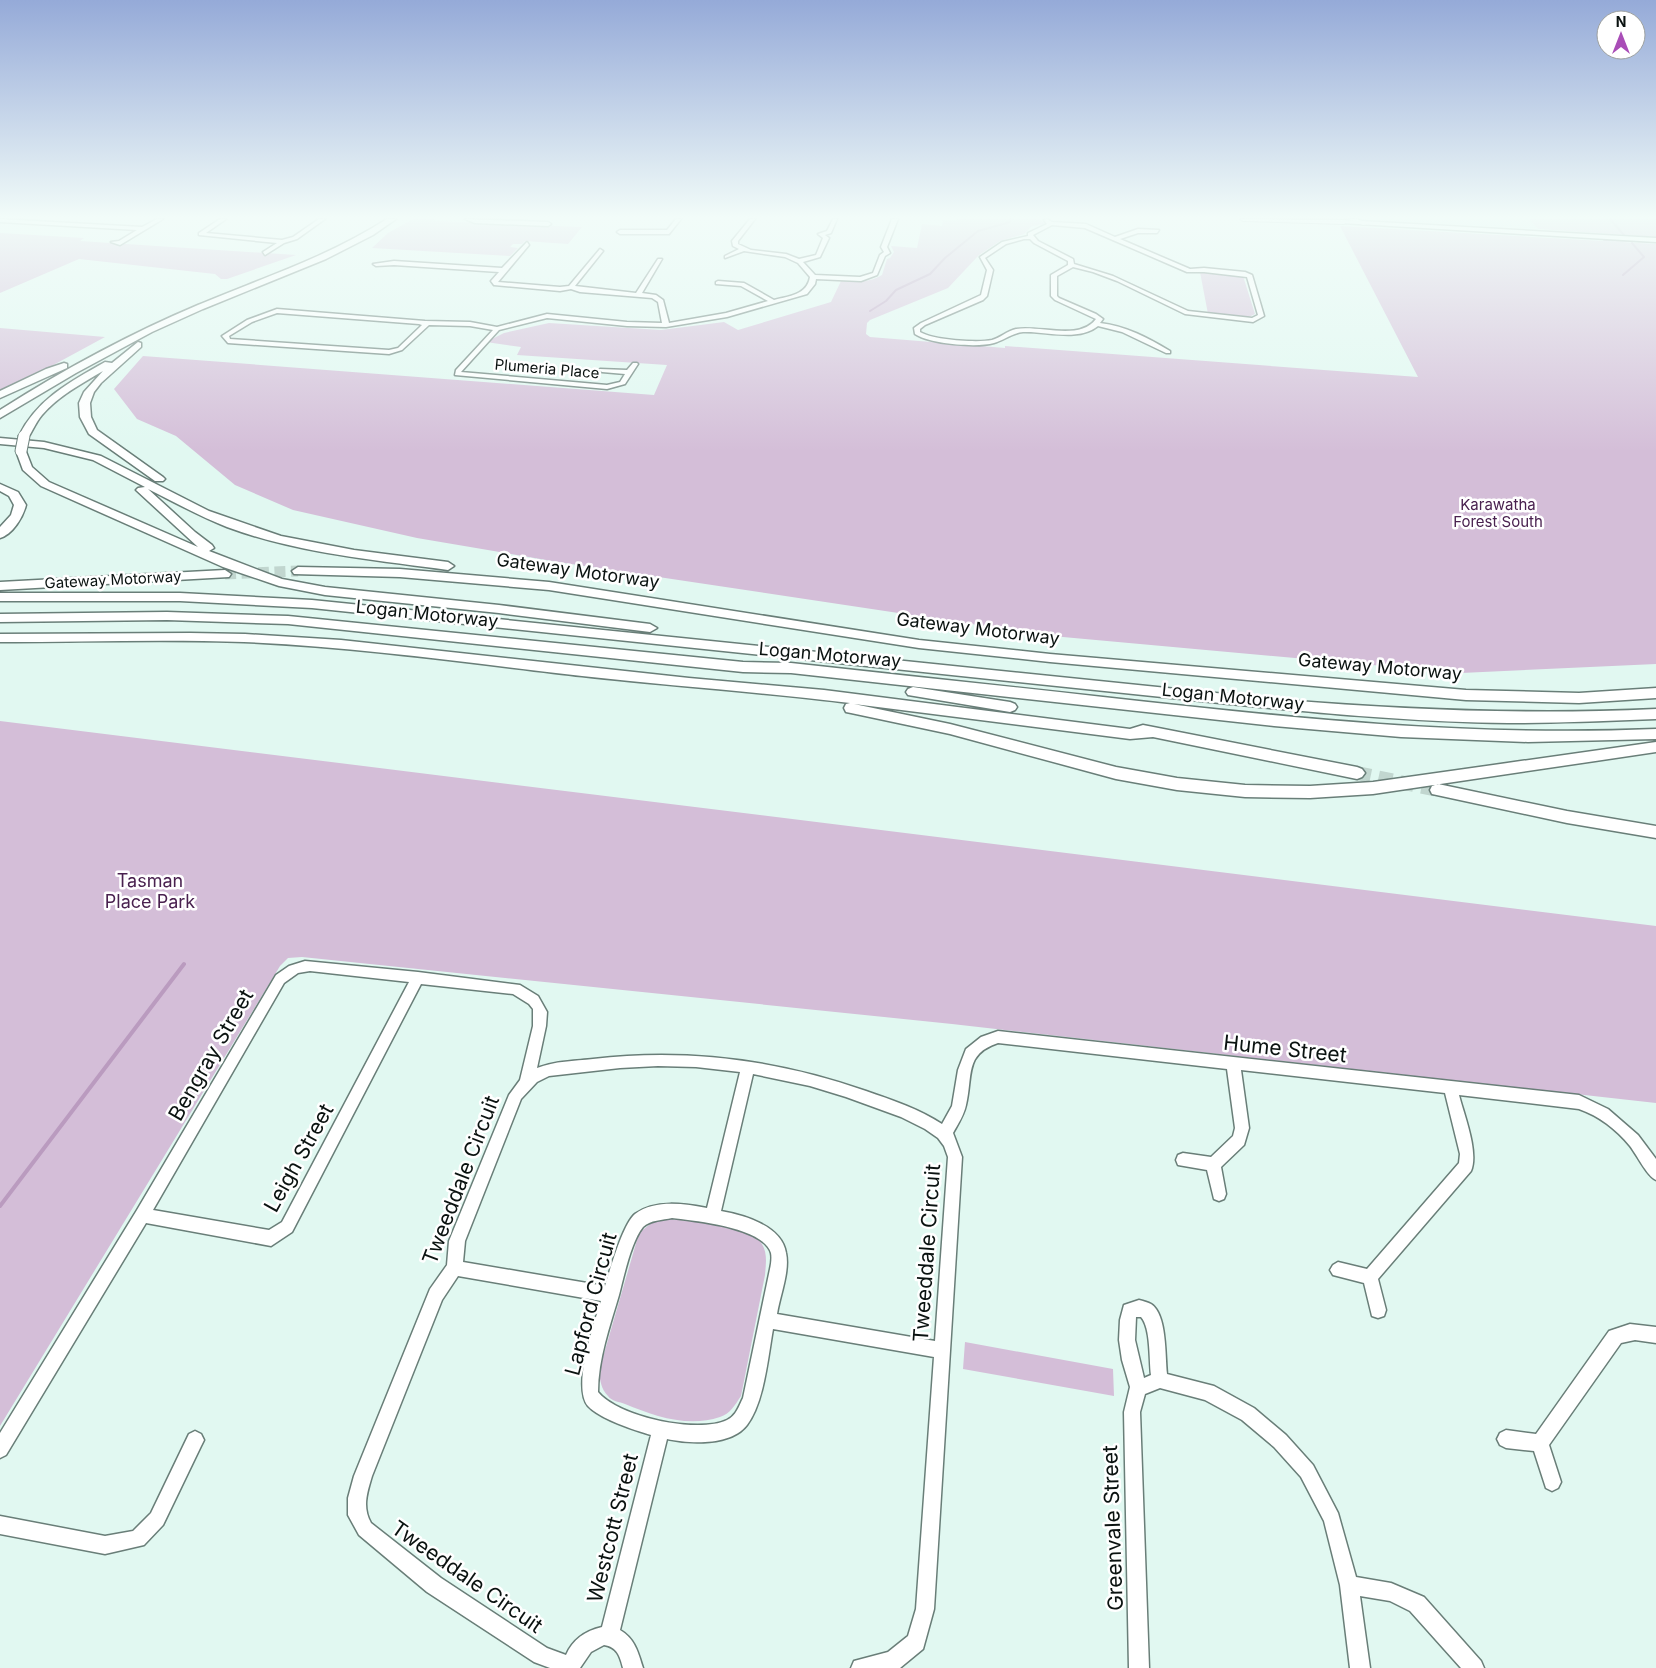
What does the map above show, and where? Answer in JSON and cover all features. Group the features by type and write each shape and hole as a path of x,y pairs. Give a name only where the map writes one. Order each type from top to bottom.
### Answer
{"highway":[{"path":"0,404 64,366 153,319 208,297"},
{"path":"0,415 33,394 157,326 225,297"},
{"path":"237,297 186,319 138,345 50,402 33,420 24,436 21,451 27,468 45,484 226,569 279,582 325,590 531,612 744,641 851,652 887,663"},
{"path":"138,345 135,350 103,375 92,388 84,406 88,426 100,438 144,470 196,502 229,517 233,525"},
{"path":"0,396 49,371 64,366"},
{"path":"0,440 44,445 75,451 97,458 183,503 233,525 313,547 584,584 621,590 636,599"},
{"path":"128,473 129,481 160,504 194,538 226,559 226,569"},
{"path":"0,487 14,494 20,505 17,516 0,534"},
{"name":"Gateway Motorway","path":"0,586 226,569"},
{"name":"Gateway Motorway","path":"298,571 452,576 549,586 919,644 1050,658 1466,695 1579,698 1656,694"},
{"name":"Logan Motorway","path":"0,597 172,597 276,601 1276,704 1390,714 1510,719 1656,714"},
{"name":"Logan Motorway","path":"0,618 167,616 288,620 743,667 791,668 1281,722 1417,734 1536,738 1656,734"},
{"path":"0,638 152,636 299,641 689,683 824,695 1130,734 1154,732"},
{"path":"743,667 775,674 955,698 1154,732 1357,773"},
{"path":"689,683 837,705 883,714 950,729 1116,773 1177,784 1245,790 1310,792 1373,788 1656,747"},
{"path":"1438,790 1567,817 1656,832"}],"street":[{"path":"655,297 661,301 666,325"},
{"path":"765,297 774,302"},
{"path":"427,324 400,349 389,352 228,341 225,336 267,314 277,312 427,324 487,326 497,329 547,316 627,324 666,325 727,316 792,297"},
{"path":"983,297 923,324 917,328 917,332 921,336 933,339 983,342 999,340 1015,331 1070,334 1080,332 1096,324 1100,319 1055,297"},
{"path":"1152,297 1187,313 1253,320 1261,316 1256,297"},
{"path":"1096,324 1124,329 1168,352"},
{"name":"Plumeria Place","path":"497,329 457,374 607,387 623,383 634,364"},
{"name":"Plumeria Place","path":"602,370 629,372"},
{"name":"Bengray Street","path":"0,1449 142,1215 280,979 288,972 299,967 310,966 515,990 531,997 540,1008 542,1022 528,1080"},
{"name":"Leigh Street","path":"142,1215 271,1238 287,1227 418,978"},
{"name":"Hume Street","path":"944,1134 957,1113 960,1104 966,1060 973,1048 984,1041 998,1038 1579,1102 1591,1106 1616,1122 1637,1143 1656,1174"},
{"path":"528,1080 544,1072 603,1062 648,1060 703,1062 748,1067 807,1078 856,1093 900,1110 944,1134"},
{"path":"1183,1160 1213,1164 1240,1140 1242,1128 1233,1063"},
{"path":"713,1215 748,1067"},
{"name":"Tweeddale Circuit","path":"528,1080 516,1095 457,1241 455,1268 436,1295 363,1476 357,1498 357,1515 365,1529 434,1585 541,1655 570,1667"},
{"path":"1370,1277 1466,1166 1467,1154 1450,1087"},
{"name":"Tweeddale Circuit","path":"861,1668 895,1664 916,1642 925,1609 955,1156 951,1143 944,1134"},
{"path":"1213,1164 1219,1194"},
{"name":"Lapford Circuit","path":"672,1211 713,1215 754,1228 769,1236 779,1251 778,1269 751,1398 745,1414 734,1425 715,1432 690,1433 661,1430 600,1406 590,1393 591,1372 611,1295 631,1232 638,1221 654,1214 672,1211"},
{"path":"455,1268 611,1295"},
{"path":"1338,1270 1370,1277"},
{"path":"1370,1277 1378,1310"},
{"path":"1160,1380 1156,1326 1151,1315 1144,1309 1136,1308 1130,1311 1127,1318 1128,1358 1139,1388 1160,1380 1208,1392 1248,1414 1280,1441 1307,1471 1332,1518 1349,1585 1360,1668"},
{"path":"766,1320 942,1350"},
{"path":"1540,1443 1614,1337 1625,1332 1636,1331 1656,1335"},
{"name":"Greenvale Street","path":"1139,1388 1135,1396 1132,1412 1139,1668"},
{"name":"Westcott Street","path":"609,1636 661,1430"},
{"path":"1506,1438 1540,1443"},
{"path":"0,1525 105,1545 138,1539 157,1519 195,1440"},
{"path":"1540,1443 1552,1482"},
{"path":"1349,1585 1391,1592 1417,1604 1474,1668"},
{"path":"570,1667 582,1645 591,1639 609,1636 618,1639 625,1645 630,1655 632,1668"}],"green space":[{"name":"Karawatha Forest South","path":"833,297 926,297 870,320 867,323 866,334 870,337 1418,377 1377,297 1656,297 1656,664 1461,673 1052,636 558,562 417,538 293,510 235,485 176,436 137,419 114,389 143,356 654,395 667,365 517,355 521,347 486,342 504,333 549,323 661,330 724,322 738,330 831,302"},
{"path":"1205,297 1250,297 1255,314 1249,317 1208,314"},
{"path":"0,328 105,337 22,382 0,390"},
{"name":"Tasman Place Park","path":"0,721 1656,926 1656,1103 952,1024 302,957 288,958 280,966 0,1426"},
{"path":"670,1219 718,1225 744,1231 760,1241 765,1253 765,1275 741,1396 727,1414 708,1420 684,1421 648,1413 609,1398 600,1381 599,1371 639,1233 655,1220"},
{"path":"965,1342 1113,1369 1114,1396 963,1369"}],"waterway":[{"path":"870,311 890,297"},
{"path":"0,1206 184,964"}],"tunnel":[{"path":"225,574 298,571"},
{"path":"1357,773 1438,790"}]}
